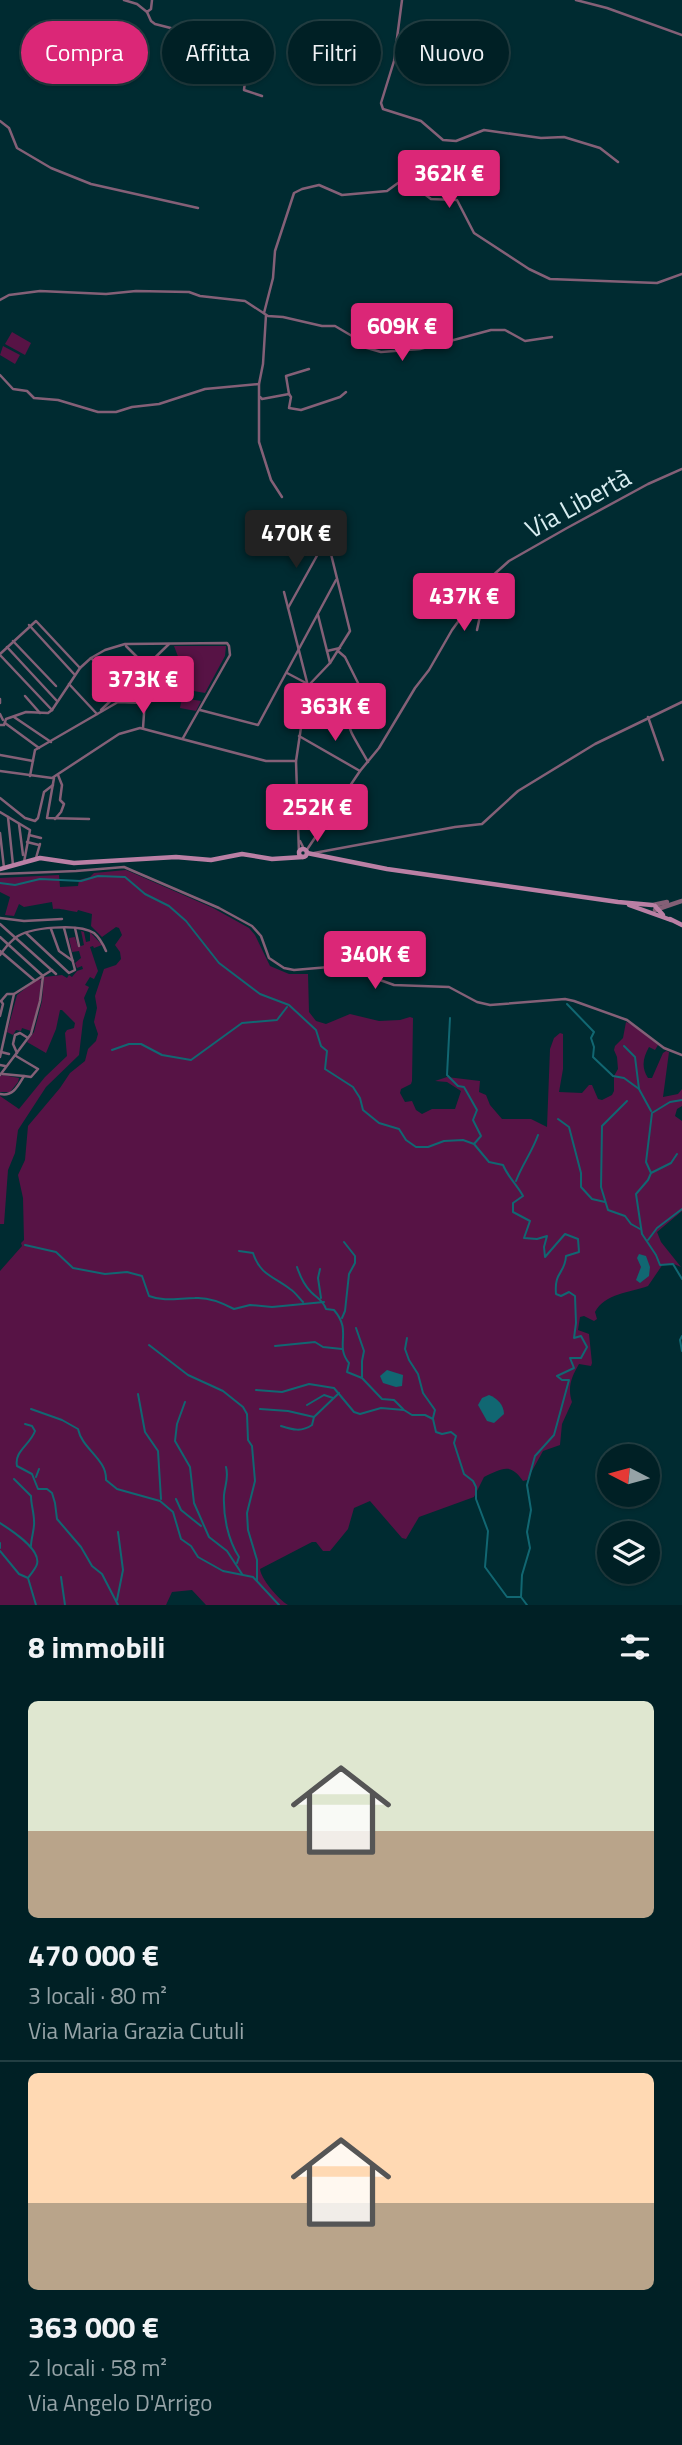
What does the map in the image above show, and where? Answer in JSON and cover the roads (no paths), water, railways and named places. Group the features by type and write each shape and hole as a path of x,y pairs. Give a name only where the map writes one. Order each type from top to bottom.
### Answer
{"main road":[{"path":"304,853 387,869 654,908 682,925"},
{"path":"1,870 24,859 36,858 74,863 176,857 211,860 242,854 280,859 304,853 323,854 330,858"}],"street":[{"path":"124,0 137,4 155,24 249,48 244,90 262,96"},
{"path":"147,12 151,9 152,0"},
{"path":"401,0 394,61 381,103 383,109 421,121 443,141 456,141 484,130 541,138 564,137 600,148 618,162"},
{"path":"576,0 607,8 682,36"},
{"path":"0,121 9,128 16,148 51,168 91,184 198,208"},
{"path":"282,497 271,480 259,442 257,422 259,384 262,379 263,348 267,330 265,314 275,267 275,251 294,193 315,185 347,195 387,191 398,183 415,187 431,199 457,200 474,233 529,269 550,279 657,283 682,274"},
{"path":"0,300 9,295 40,291 106,294 174,290 245,301 265,314 321,326 335,326 352,336 359,346 381,352 420,349 491,330 505,330 525,341 552,337"},
{"path":"309,369 286,376 291,397 289,408 298,411 343,396 346,392"},
{"path":"0,375 13,389 27,391 33,398 58,400 97,412 116,412 159,404 205,389 259,384"},
{"path":"260,397 289,394"},
{"name":"Via Libertà","path":"304,853 379,748 468,607 490,578 509,561 648,484 682,469"},
{"path":"288,608 324,544 329,546 349,631 330,663 307,685"},
{"path":"200,710 258,725 336,580"},
{"path":"284,592 307,685 296,761 299,837 304,853"},
{"path":"468,607 480,616 477,630"},
{"path":"317,615 330,663"},
{"path":"52,710 0,655 29,625 38,621 80,668"},
{"path":"29,625 74,675"},
{"path":"13,641 56,686"},
{"path":"97,713 169,643"},
{"path":"3,723 26,712 52,710 80,668 105,650 125,644 227,643 230,655 183,738"},
{"path":"125,644 146,666"},
{"path":"7,647 58,701"},
{"path":"339,650 359,685 349,709 348,725 368,762"},
{"path":"327,651 339,650"},
{"path":"91,658 121,688"},
{"path":"287,673 307,685"},
{"path":"129,682 143,696 143,728"},
{"path":"69,684 97,713"},
{"path":"25,696 40,713"},
{"path":"30,776 34,752 39,748 97,713 123,701 145,703"},
{"path":"323,854 455,827 477,826 489,819 514,794 595,744 682,702"},
{"path":"0,714 3,723 39,748"},
{"path":"14,717 51,742"},
{"path":"648,717 651,719 663,760"},
{"path":"89,819 47,818 53,785 56,777 119,734 143,728 270,762 296,761"},
{"path":"299,736 360,771"},
{"path":"0,755 33,761"},
{"path":"0,771 56,777 62,782 60,800 64,804 55,819"},
{"path":"0,798 25,818 35,821 44,792 53,785"},
{"path":"0,812 30,830 24,859"},
{"path":"8,817 13,865"},
{"path":"19,824 20,846 24,859"},
{"path":"0,833 1,870 91,870 124,867 219,908 252,926 259,932 269,958 284,968 294,970 341,966 394,985 449,987 477,1002 490,1005 565,999 627,1020 664,1048 682,1055"},
{"path":"29,835 41,838"},
{"path":"27,842 40,845 36,858"},
{"path":"654,908 682,901"},
{"path":"0,918 23,921 62,919"},
{"path":"0,924 56,974"},
{"path":"26,933 69,973 75,970 64,928"},
{"path":"34,981 1,953 15,938 26,933 64,928 87,930 96,935 106,951"},
{"path":"75,928 79,946"},
{"path":"51,929 59,951 73,961"},
{"path":"0,937 43,976"},
{"path":"53,958 59,951"},
{"path":"0,1016 3,1004 0,1000 52,970"},
{"path":"1,1074 28,1038 40,1001 43,976"},
{"path":"9,1054 1,1054 14,994"},
{"path":"1,1074 31,1077 38,1069 16,1054 13,1041 15,1035 20,1033 28,1038"},
{"path":"0,1094 11,1093 24,1076"}],"water":[{"path":"639,1254 646,1256 650,1267 649,1276 640,1283 636,1280 641,1267 637,1258"},
{"path":"387,1370 403,1375 402,1386 383,1383 380,1376"},
{"path":"489,1395 500,1402 504,1411 494,1423 487,1421 478,1405 482,1398"}],"waterway":[{"path":"0,883 15,885 40,879 81,881 98,876 125,877 145,894 169,906 186,921 219,963 260,994 289,1005 316,1030 321,1046 327,1051 325,1069 353,1087 363,1110 379,1123 399,1129 406,1140 416,1147 463,1140 474,1144 489,1162 503,1165 523,1196 513,1203 513,1212 530,1221 524,1238 537,1239 547,1236 545,1257 565,1234 578,1239 579,1252 566,1256 558,1277 556,1294 561,1296 569,1292 575,1296 574,1338 581,1336 587,1347 581,1358 570,1358 574,1368 557,1376 562,1380 569,1380 554,1435 535,1456 527,1485 531,1510 527,1532 530,1548 522,1575 521,1597 527,1605"},
{"path":"567,1004 594,1032 591,1038 593,1057 613,1076 624,1078 639,1089 651,1111"},
{"path":"112,1050 129,1044 141,1044 162,1055 191,1060 242,1023 277,1020 287,1007"},
{"path":"450,1018 447,1075 458,1086 464,1087 477,1110 473,1120 481,1136 474,1144"},
{"path":"624,1046 635,1057 639,1089"},
{"path":"682,1100 670,1102 652,1113 646,1162 651,1173 636,1194 642,1234 660,1265 673,1264 682,1279"},
{"path":"627,1101 602,1126 601,1187 608,1210 625,1216 631,1224 640,1229"},
{"path":"558,1119 569,1127 581,1173 581,1187 592,1199 605,1202"},
{"path":"516,1181 538,1135"},
{"path":"651,1173 671,1163 677,1154"},
{"path":"648,1240 657,1228 682,1209"},
{"path":"342,1318 349,1274 355,1263 355,1256 344,1242"},
{"path":"25,1245 56,1252 73,1268 105,1274 127,1272 142,1276 149,1296 155,1298 205,1298 234,1309 250,1305 272,1307 324,1302"},
{"path":"239,1251 253,1253 263,1271 292,1290 303,1302"},
{"path":"297,1267 309,1289 326,1309 334,1310 339,1318 343,1332 343,1350 349,1363 347,1372 362,1378 382,1399 394,1400 403,1409"},
{"path":"320,1269 318,1278 321,1298"},
{"path":"356,1328 364,1351 362,1377"},
{"path":"682,1336 682,1351"},
{"path":"407,1338 405,1349 418,1374 423,1393 435,1410 433,1418"},
{"path":"275,1346 315,1342 323,1347 342,1349"},
{"path":"149,1345 188,1375 223,1391 243,1407 247,1414 255,1481 247,1513 248,1530 257,1560 257,1581"},
{"path":"256,1390 282,1392 309,1384 334,1388 354,1412 360,1414 381,1408 404,1410 412,1415 425,1415 433,1419 436,1432 451,1432 456,1436 454,1443 464,1474 476,1487 476,1499 488,1531 485,1567 507,1597 521,1597"},
{"path":"260,1409 288,1411 314,1417 339,1393"},
{"path":"138,1394 145,1432 158,1451 161,1499"},
{"path":"307,1405 324,1395 333,1398"},
{"path":"185,1402 177,1424 175,1441 190,1467 194,1503 209,1537 227,1551 242,1574"},
{"path":"31,1409 78,1429 84,1442 103,1466 106,1480 117,1489 160,1501 173,1512 181,1539 191,1546 198,1557 223,1571 253,1577 279,1605"},
{"path":"281,1426 305,1429 312,1425 314,1417"},
{"path":"25,1424 32,1426 35,1431 20,1452 17,1466 32,1474 38,1489 47,1489 52,1493 57,1519 81,1547 92,1566 102,1574 118,1605"},
{"path":"226,1467 224,1511 229,1535 239,1557 237,1563"},
{"path":"36,1477 39,1469"},
{"path":"14,1479 31,1496 34,1524 31,1546"},
{"path":"176,1499 181,1510 201,1526"},
{"path":"0,1523 24,1540 37,1558 35,1569 28,1578 36,1605"},
{"path":"117,1600 123,1570 118,1532"},
{"path":"0,1543 0,1548"},
{"path":"0,1551 19,1574 28,1578"},
{"path":"61,1577 65,1605"}]}
